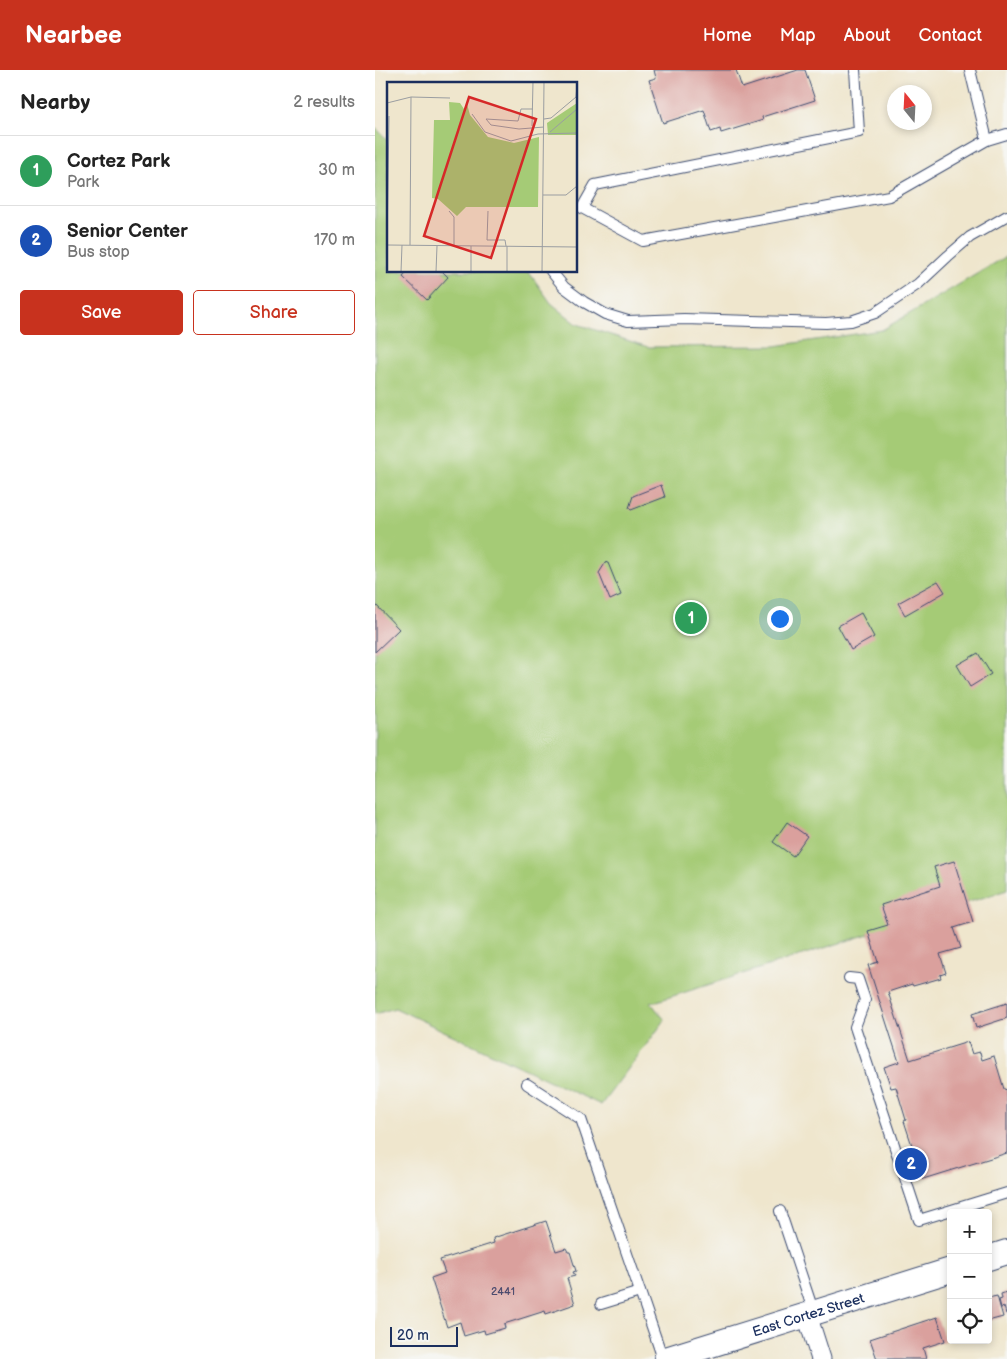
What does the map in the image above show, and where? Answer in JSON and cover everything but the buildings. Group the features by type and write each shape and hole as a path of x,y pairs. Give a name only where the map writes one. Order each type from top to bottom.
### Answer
{"street":[{"path":"992,1257 1007,1252"},
{"name":"East Cortez Street","path":"664,1359 947,1271"},
{"path":"810,1314 821,1359"}],"lane":[{"path":"855,70 859,132 595,185 583,208 643,240 889,196 987,140 1007,134"},
{"path":"969,70 987,140"},
{"path":"552,272 564,287 584,302 605,314 628,320 684,319 826,323 851,321 875,313 918,284 970,237 1007,216"},
{"path":"849,978 858,980 865,1000 855,1026 919,1220 1007,1193"},
{"path":"527,1084 581,1119 664,1359"},
{"path":"780,1211 810,1314"},
{"path":"601,1304 640,1292"}],"green space":[{"path":"376,128 387,140 387,272 529,272 551,303 577,324 648,347 775,346 882,330 1007,256 1007,890 651,1003 665,1020 601,1105 395,1008 375,1014"}],"place":[{"name":"Cortez Park","path":"691,618"},
{"name":"Senior Center","path":"911,1164"}]}
